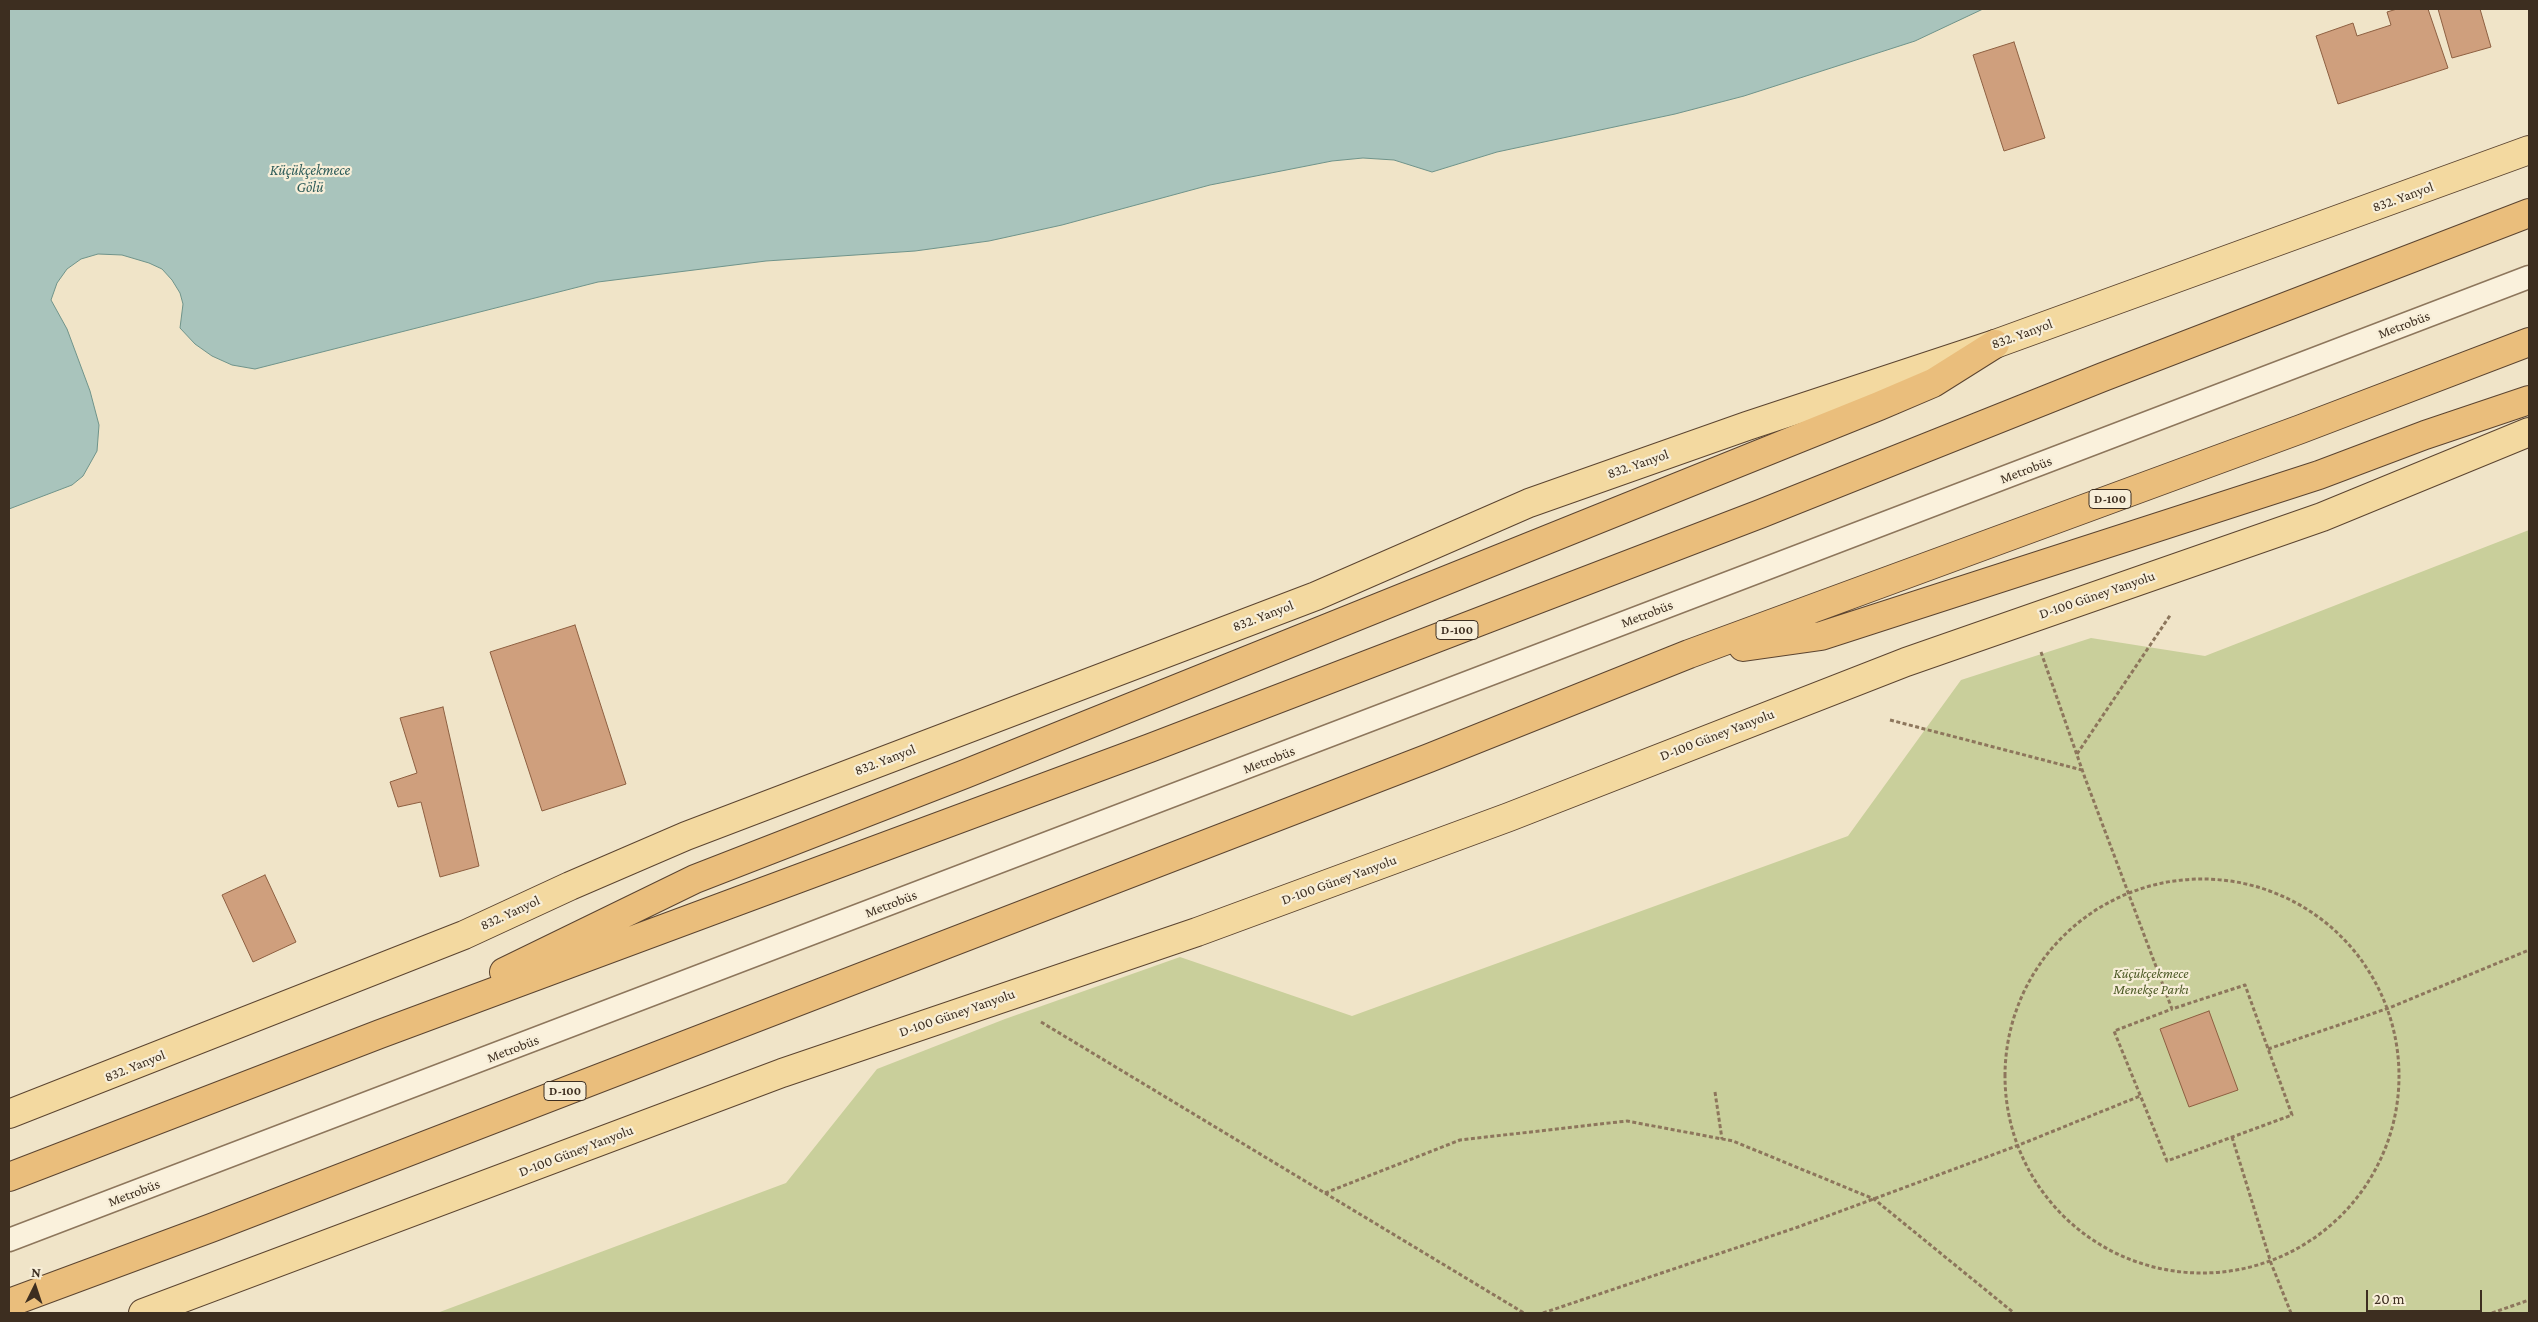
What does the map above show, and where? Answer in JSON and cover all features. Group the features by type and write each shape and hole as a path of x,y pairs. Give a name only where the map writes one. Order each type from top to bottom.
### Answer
{"highway":[{"name":"D-100","path":"9,1177 380,1034 1150,748 1760,514 2103,377 2529,213"},
{"name":"D-100","path":"9,1303 238,1217 1420,761 1689,654 2529,342"},
{"path":"380,1034 695,879 956,778 1870,410 1933,383 1995,344"},
{"path":"1689,654 1821,636 2319,475 2425,435 2529,400"}],"main road":[{"name":"832. Yanyol","path":"9,1114 464,935 570,886 686,836 1316,596 1529,503 1747,426 1995,344 2529,150"},
{"name":"D-100 Güney Yanyolu","path":"143,1313 782,1073 1215,925 1509,817 1906,662 2322,516 2529,432"}],"lane":[{"name":"Metrobüs","path":"9,1240 2529,277"}],"path":[{"path":"2076,754 2171,614"},
{"path":"2030,618 2076,754 2172,1009"},
{"path":"1890,720 2082,770"},
{"path":"2189,878 2252,884 2310,910 2358,953 2389,1008 2401,1069 2394,1130 2368,1187 2325,1232 2271,1263 2214,1274 2156,1269 2103,1248 2057,1213 2019,1146 2004,1103 2006,1037 2030,977 2071,926 2127,892 2189,878"},
{"path":"2268,1049 2389,1008 2529,950"},
{"path":"2245,984 2292,1115 2167,1161 2114,1031 2172,1009 2245,984"},
{"path":"1000,998 1524,1313"},
{"path":"1715,1092 1722,1139"},
{"path":"1543,1313 1874,1199 2019,1146 2140,1096"},
{"path":"1325,1193 1460,1140 1627,1121 1733,1141 1874,1199 2014,1313"},
{"path":"2232,1137 2271,1263 2291,1313"},
{"path":"2492,1313 2529,1300"}],"green space":[{"name":"Küçükçekmece Menekşe Parkı","path":"2529,530 2529,1313 437,1313 786,1183 877,1069 1005,1019 1180,957 1352,1016 1848,836 1961,680 2091,638 2205,656"}],"water":[{"name":"Küçükçekmece Gölü","path":"9,9 1983,9 1915,41 1744,96 1675,114 1497,152 1432,172 1394,160 1363,158 1332,161 1210,185 1062,225 989,241 915,251 766,261 598,282 255,369 232,365 212,356 195,344 180,328 183,304 180,293 162,269 122,255 98,254 81,259 67,269 57,283 51,300 67,329 90,391 99,425 97,451 83,476 72,485 9,509"}],"building":[{"path":"2397,9 2428,9 2448,68 2338,104 2316,36 2353,23 2357,36 2391,25 2387,12"},
{"path":"2438,9 2480,9 2491,47 2452,58"},
{"path":"2014,42 2045,138 2004,151 1973,55"},
{"path":"575,625 626,784 542,811 490,652"},
{"path":"443,707 479,866 440,877 421,802 398,807 390,782 417,773 400,718"},
{"path":"265,875 296,942 253,962 222,895"},
{"path":"2209,1011 2238,1090 2189,1107 2160,1029"}]}
